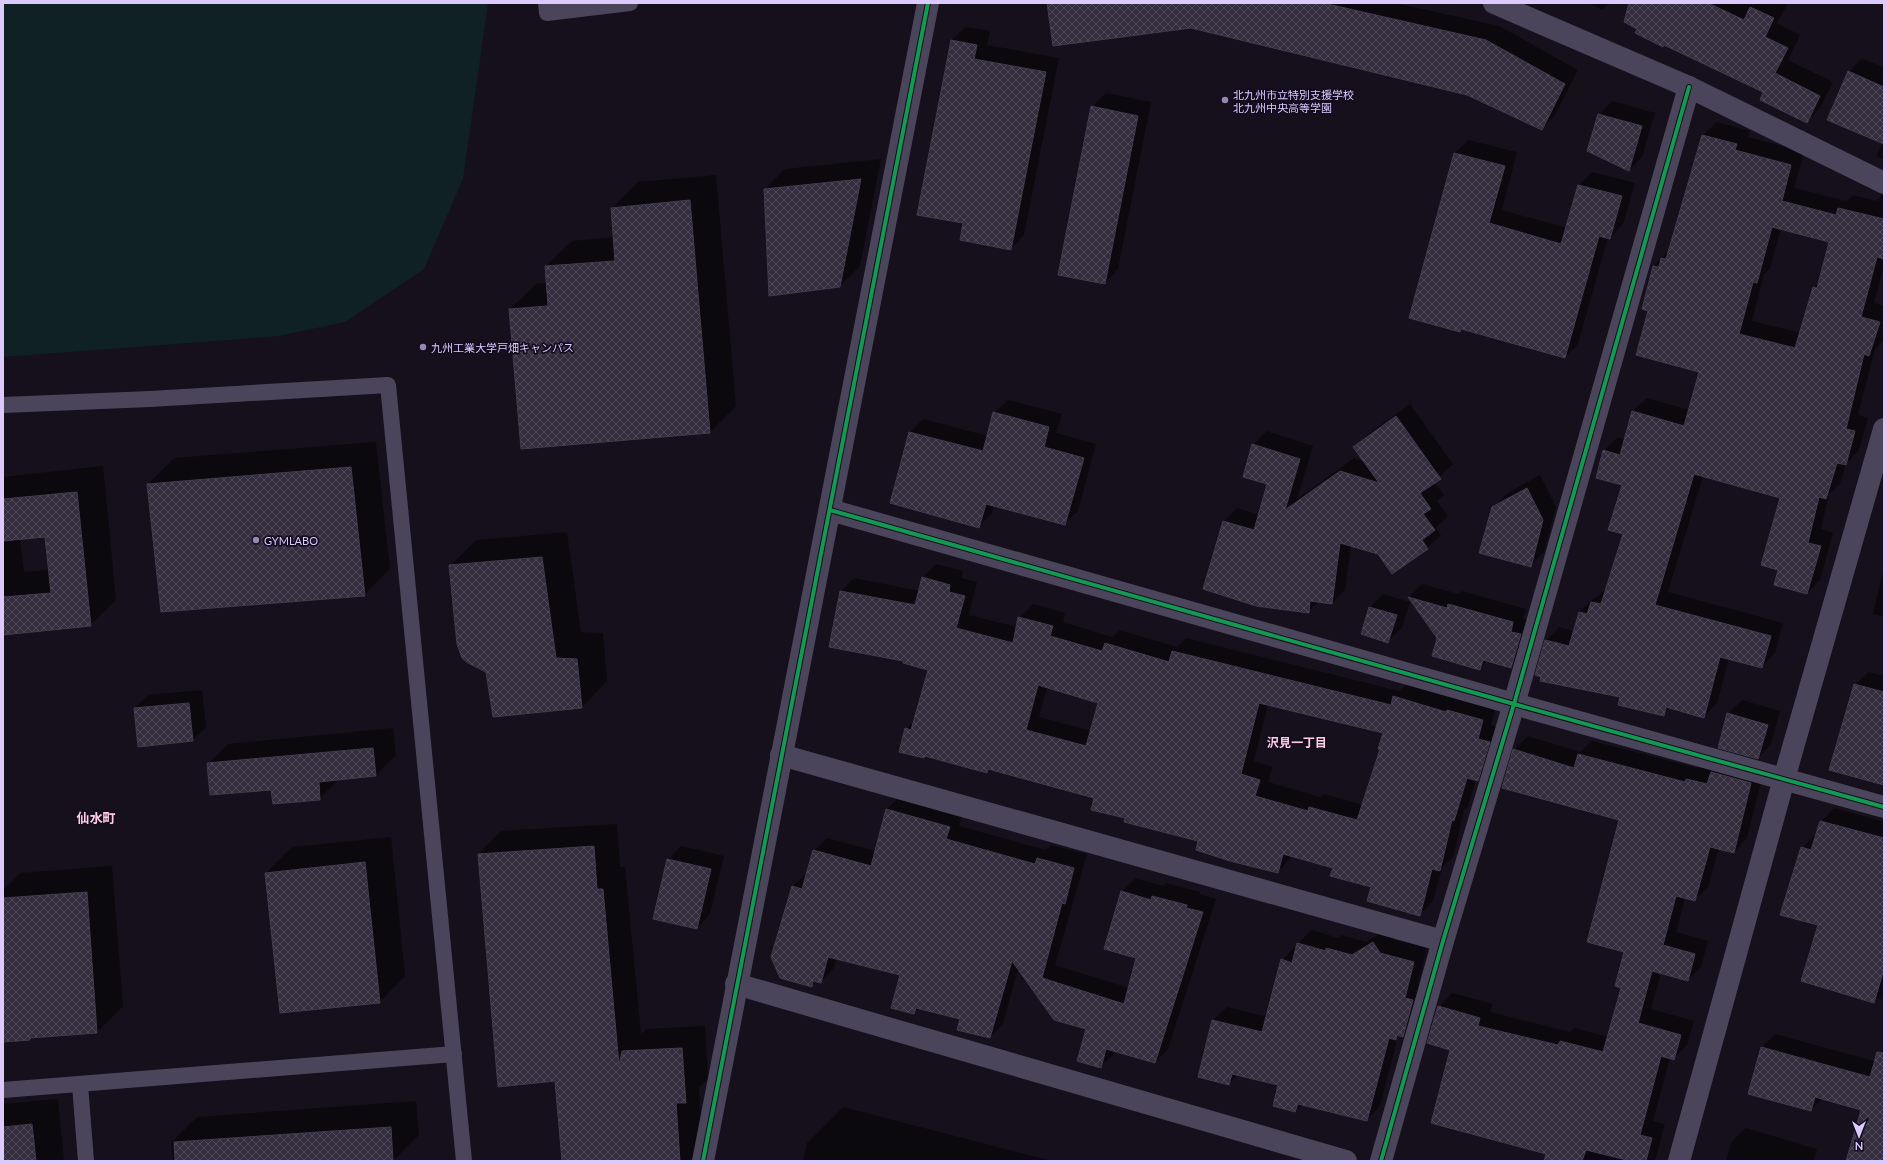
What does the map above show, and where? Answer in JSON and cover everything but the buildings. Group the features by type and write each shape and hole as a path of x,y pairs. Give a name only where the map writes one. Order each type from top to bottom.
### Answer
{"street":[{"path":"703,1161 736,984 830,510 928,3"},
{"path":"1494,3 1689,87 1884,183"},
{"path":"1381,1161 1443,941 1514,704 1689,87"},
{"path":"1679,1161 1784,779 1884,429"},
{"path":"830,510 1514,704 1884,807"},
{"path":"781,755 1443,941"},
{"path":"736,984 1346,1161"}],"lane":[{"path":"546,3 547,13 630,3"},
{"path":"3,405 150,399 388,385 464,1161"},
{"path":"3,1090 454,1054"},
{"path":"80,1085 86,1161"}],"shaded area":[{"path":"3,3 488,3 463,179 424,269 345,322 278,336 3,357"}],"cycle path":[{"path":"703,1161 928,3"},
{"path":"1381,1161 1443,941 1514,704 1689,87"},
{"path":"830,510 1514,704 1884,807"}],"place":[{"name":"北九州市立特別支援学校 北九州中央高等学園","path":"1225,100"},
{"name":"九州工業大学戸畑キャンパス","path":"423,347"},
{"name":"GYMLABO","path":"256,540"}],"district":[{"name":"沢見一丁目","path":"1297,742"},
{"name":"仙水町","path":"96,818"}]}
